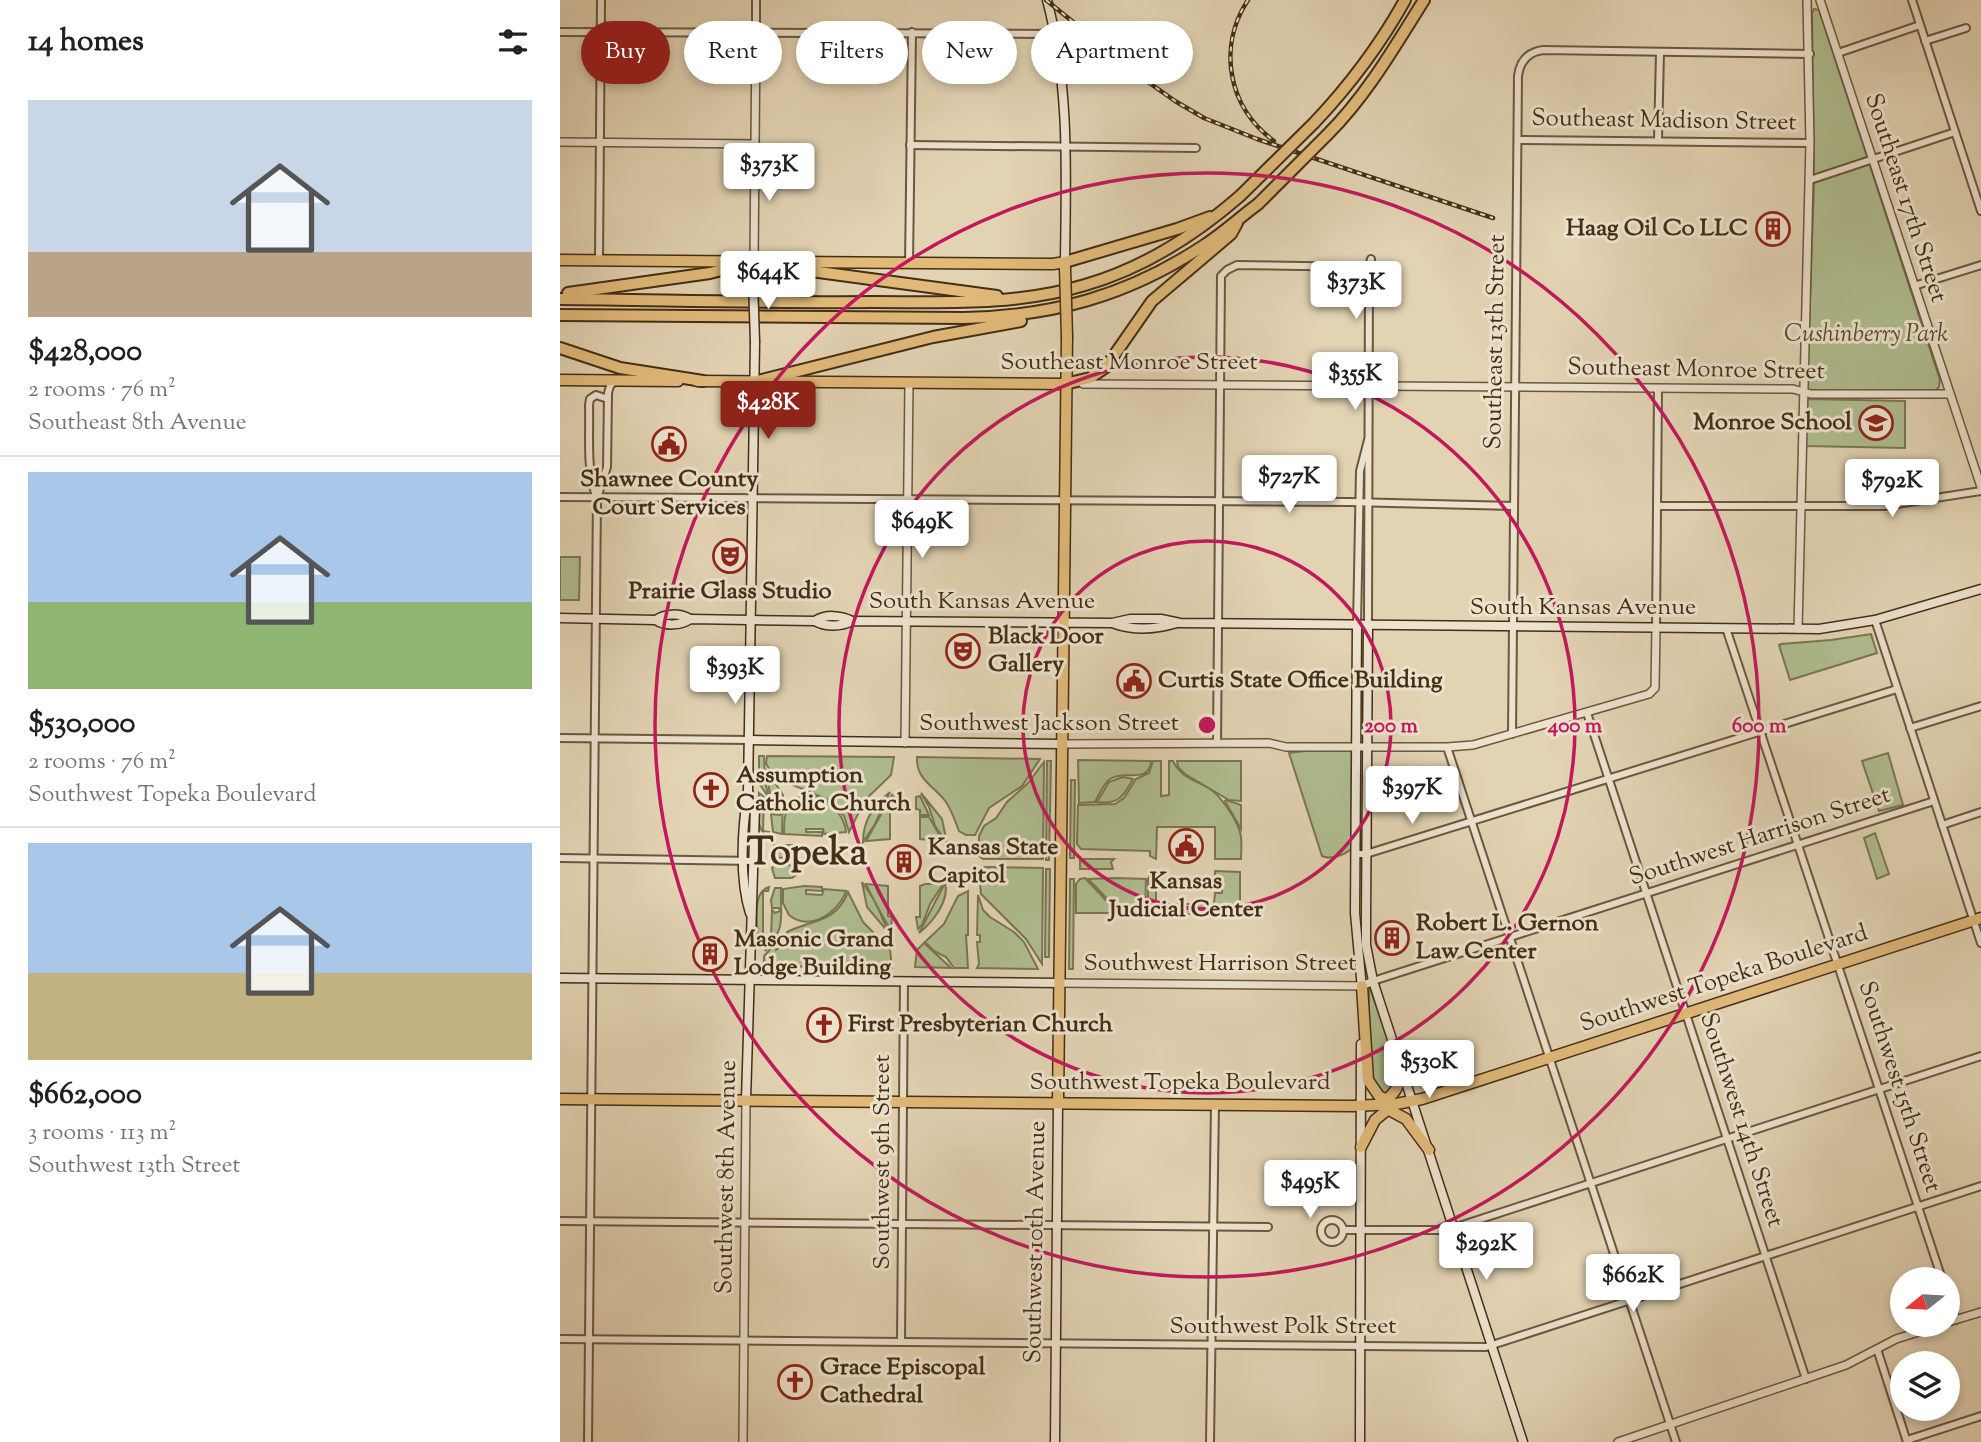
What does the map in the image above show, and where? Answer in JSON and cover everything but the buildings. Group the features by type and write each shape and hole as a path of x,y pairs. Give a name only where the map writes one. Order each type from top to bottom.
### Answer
{"highway":[{"path":"560,299 953,303 1042,296 1087,285 1170,249 1240,196 1314,123 1361,68 1405,0"},
{"path":"560,315 1010,317 1045,312 1097,299 1150,277 1206,244 1258,204 1342,120 1376,75 1424,0"},
{"path":"1065,265 1216,216"},
{"path":"1065,384 1090,378 1106,367 1152,301 1231,234 1239,219"},
{"path":"560,293 710,273 754,262 769,269 811,271 966,293 1042,296"},
{"path":"754,382 933,337 1018,322 1045,312"},
{"path":"560,348 620,368 703,381"}],"main road":[{"path":"1047,0 1053,21"},
{"path":"560,260 1065,265 1067,146 1062,84"},
{"name":"Southwest 8th Avenue","path":"750,914 744,894 744,860 749,740 754,262"},
{"name":"Southwest 10th Avenue","path":"1055,1442 1067,337 1065,265"},
{"name":"Southeast Monroe Street","path":"560,380 1065,384"},
{"name":"South Kansas Avenue","path":"560,618 656,620 661,616 684,615 690,619 815,621 821,617 844,617 852,621 1112,623 1130,619 1161,619 1180,623 1798,629 1844,627 1875,621 1981,589"},
{"path":"1357,625 1355,912 1367,1075 1374,1090 1406,1119 1429,1150"},
{"path":"1368,625 1366,945 1373,981 1524,1442"},
{"name":"Southwest Jackson Street","path":"749,740 1061,744"},
{"name":"Southwest 8th Avenue","path":"746,1101 755,807 748,792"},
{"name":"Southwest Topeka Boulevard","path":"560,1099 1361,1105 1414,1101 1977,919"},
{"name":"Southwest Harrison Street","path":"560,978 1059,983"},
{"path":"1360,1442 1362,986"},
{"path":"1361,1146 1399,1083 1400,1060"}],"street":[{"path":"601,0 601,21"},
{"path":"756,0 756,21"},
{"path":"1798,629 1810,180 1807,0"},
{"path":"1808,15 1810,8 1820,0"},
{"name":"Southeast 17th Street","path":"1820,0 1981,489"},
{"path":"1912,0 1981,211"},
{"path":"1838,53 1920,25"},
{"path":"1926,41 1966,28"},
{"path":"560,32 581,31"},
{"path":"782,31 1031,34"},
{"path":"909,264 912,32"},
{"name":"Southeast 13th Street","path":"1513,734 1518,76 1524,59 1533,52 1543,50 1660,51"},
{"path":"1658,141 1660,51 1810,54"},
{"path":"599,260 601,84"},
{"path":"754,262 756,84"},
{"path":"1810,180 1955,132"},
{"name":"Southeast Madison Street","path":"1518,140 1810,143"},
{"path":"560,142 755,144"},
{"path":"910,145 1196,148"},
{"path":"1368,625 1371,259"},
{"path":"1217,743 1223,274 1237,265 1369,267"},
{"path":"1914,286 1981,265"},
{"path":"588,1442 597,498 607,467 608,399 610,386 615,380"},
{"path":"905,743 909,383"},
{"name":"Southeast Monroe Street","path":"1065,384 1658,388 1793,390 1811,394 1949,394"},
{"path":"1656,628 1658,388"},
{"path":"597,498 590,469 589,405 592,397 596,395 608,399"},
{"path":"1357,625 1360,471 1369,438"},
{"path":"1657,506 1891,506 1981,489"},
{"path":"560,498 1359,502 1514,506"},
{"path":"1875,621 1942,825 1977,919 1981,943"},
{"name":"Southwest Jackson Street","path":"1061,744 1269,743 1286,747 1447,747 1482,743 1643,697 1654,691 1656,628"},
{"name":"Southwest 15th Street","path":"1726,628 1938,1267"},
{"path":"1355,854 1366,854 1897,689"},
{"path":"1910,728 1981,706"},
{"name":"Southwest 14th Street","path":"1587,713 1806,1378"},
{"name":"Southwest Jackson Street","path":"560,738 749,740"},
{"path":"1447,747 1676,1442"},
{"name":"Southwest Harrison Street","path":"1059,983 1362,986 1934,801"},
{"path":"1942,825 1981,812"},
{"path":"560,858 754,860"},
{"name":"Southwest 9th Street","path":"901,1342 904,982"},
{"path":"1343,1230 1447,1230 1981,1056"},
{"name":"Southwest 8th Avenue","path":"743,1442 746,1101"},
{"path":"1210,1442 1214,1104"},
{"name":"Southwest Polk Street","path":"560,1339 1462,1348 1492,1345 1981,1186"},
{"path":"560,1221 1268,1227"},
{"path":"1960,1319 1981,1312"},
{"path":"1618,1442 1846,1365 1902,1337"},
{"path":"1877,1349 1907,1441 1981,1416"}],"green space":[{"name":"Cushinberry Park","path":"1814,9 1819,10 1940,380 1939,387 1934,392 1811,391 1807,388 1814,183"},
{"path":"1806,399 1905,401 1905,448 1806,446"},
{"path":"560,557 580,557 579,600 560,600"},
{"path":"1871,634 1877,653 1790,680 1779,645"},
{"path":"1352,751 1351,849 1337,856 1322,856 1289,753"},
{"path":"1888,753 1903,805 1879,811 1862,761"},
{"path":"759,756 764,756 769,798 759,783"},
{"path":"767,756 894,757 891,775 865,800 849,832 844,816 829,800 776,778 766,764"},
{"path":"917,757 1040,759 1022,786 989,808 975,835 966,835 959,831 942,796 923,778"},
{"path":"1078,760 1151,761 1146,773 1116,776 1105,784 1095,802 1079,803"},
{"path":"1047,761 1051,761 1049,860 1046,860"},
{"path":"1153,761 1161,761 1161,796 1169,795 1169,761 1173,761 1183,774 1218,796 1240,831 1241,859 1215,859 1215,827 1157,827 1156,859 1150,856 1150,851 1081,849 1077,844 1078,805 1115,804 1124,798 1136,779 1149,773"},
{"path":"1177,761 1241,761 1241,801 1229,800 1185,774 1178,767"},
{"path":"1044,762 1043,859 983,859 979,856 979,836 984,826 996,818"},
{"path":"766,769 783,795 782,834 773,832 771,814 780,815 781,812 772,808"},
{"path":"1123,777 1133,779 1123,795 1115,801 1097,802 1109,782"},
{"path":"1071,780 1075,780 1074,858 1070,858"},
{"path":"890,792 875,824 863,842 870,814"},
{"path":"759,793 764,797 763,831 769,832 768,836 763,832 760,828"},
{"path":"921,793 942,819 947,843 935,826"},
{"path":"808,795 828,802 838,812 846,832 824,834 823,829 806,829 806,832 822,832 822,836 784,834 786,811 794,800 796,808 804,809 807,801 800,797"},
{"path":"892,795 894,808 890,810 890,839 866,841"},
{"path":"920,796 929,815 922,817 929,817 943,841 920,839 920,810 916,809 916,797"},
{"path":"1225,801 1241,805 1241,829"},
{"path":"1875,833 1889,874 1877,879 1864,838"},
{"path":"774,845 794,845 799,850 798,857 776,858 772,855"},
{"path":"1080,859 1114,859 1111,862 1113,869 1080,869"},
{"path":"776,864 799,866 800,872 792,878 775,878 772,868"},
{"path":"983,867 1043,868 1042,964 1026,939 981,894 979,871"},
{"path":"1046,869 1050,869 1049,957 1045,957"},
{"path":"1153,870 1156,870 1156,904 1214,904 1215,893 1222,893 1222,889 1215,886 1215,871 1240,872 1240,911 1148,913 1148,879"},
{"path":"1085,878 1116,913 1076,913 1076,884"},
{"path":"1070,879 1074,879 1073,969 1069,969"},
{"path":"1088,879 1146,879 1145,913 1120,912"},
{"path":"862,882 875,901 889,933 867,907"},
{"path":"945,883 943,903 930,923 919,933"},
{"path":"866,884 888,886 891,929 882,915"},
{"path":"943,884 918,929 916,917 920,917 920,886"},
{"path":"822,887 822,891 806,890 806,894 822,895 824,889 846,891 830,913 806,922 789,915 783,903 783,889"},
{"path":"775,888 781,888 781,921 777,935 765,951 771,937 772,910 775,913 780,911 779,908 772,908 771,900"},
{"path":"763,891 763,934 758,938 758,901"},
{"path":"968,891 968,968 954,968 946,957 925,942 944,924 958,896"},
{"path":"848,892 863,922 890,950 892,968 764,966 764,956 774,945 776,950 784,944 787,932 830,915 837,910"},
{"path":"978,895 983,910 1024,942 1038,969 977,968 977,942 980,942 980,935 977,935"},
{"path":"924,943 951,968 915,967 917,950"},
{"path":"1369,988 1397,1066 1397,1082 1385,1096 1372,1082 1368,1058"}],"railway":[{"path":"1046,0 1141,77 1204,118 1257,139 1493,218"},
{"path":"1248,0 1238,18 1233,37 1230,57 1232,76 1246,112 1274,141"}],"place":[{"name":"Haag Oil Co LLC","path":"1773,229"},
{"name":"Monroe School","path":"1876,423"},
{"name":"Shawnee County Court Services","path":"669,444"},
{"name":"Prairie Glass Studio","path":"730,556"},
{"name":"Black Door Gallery","path":"963,651"},
{"name":"Curtis State Office Building","path":"1134,681"},
{"name":"Assumption Catholic Church","path":"711,790"},
{"name":"Kansas Judicial Center","path":"1186,846"},
{"name":"Kansas State Capitol","path":"904,862"},
{"name":"Robert L. Gernon Law Center","path":"1392,938"},
{"name":"Masonic Grand Lodge Building","path":"710,954"},
{"name":"First Presbyterian Church","path":"824,1025"},
{"name":"Grace Episcopal Cathedral","path":"795,1382"}],"district":[{"name":"Topeka","path":"807,855"}]}
